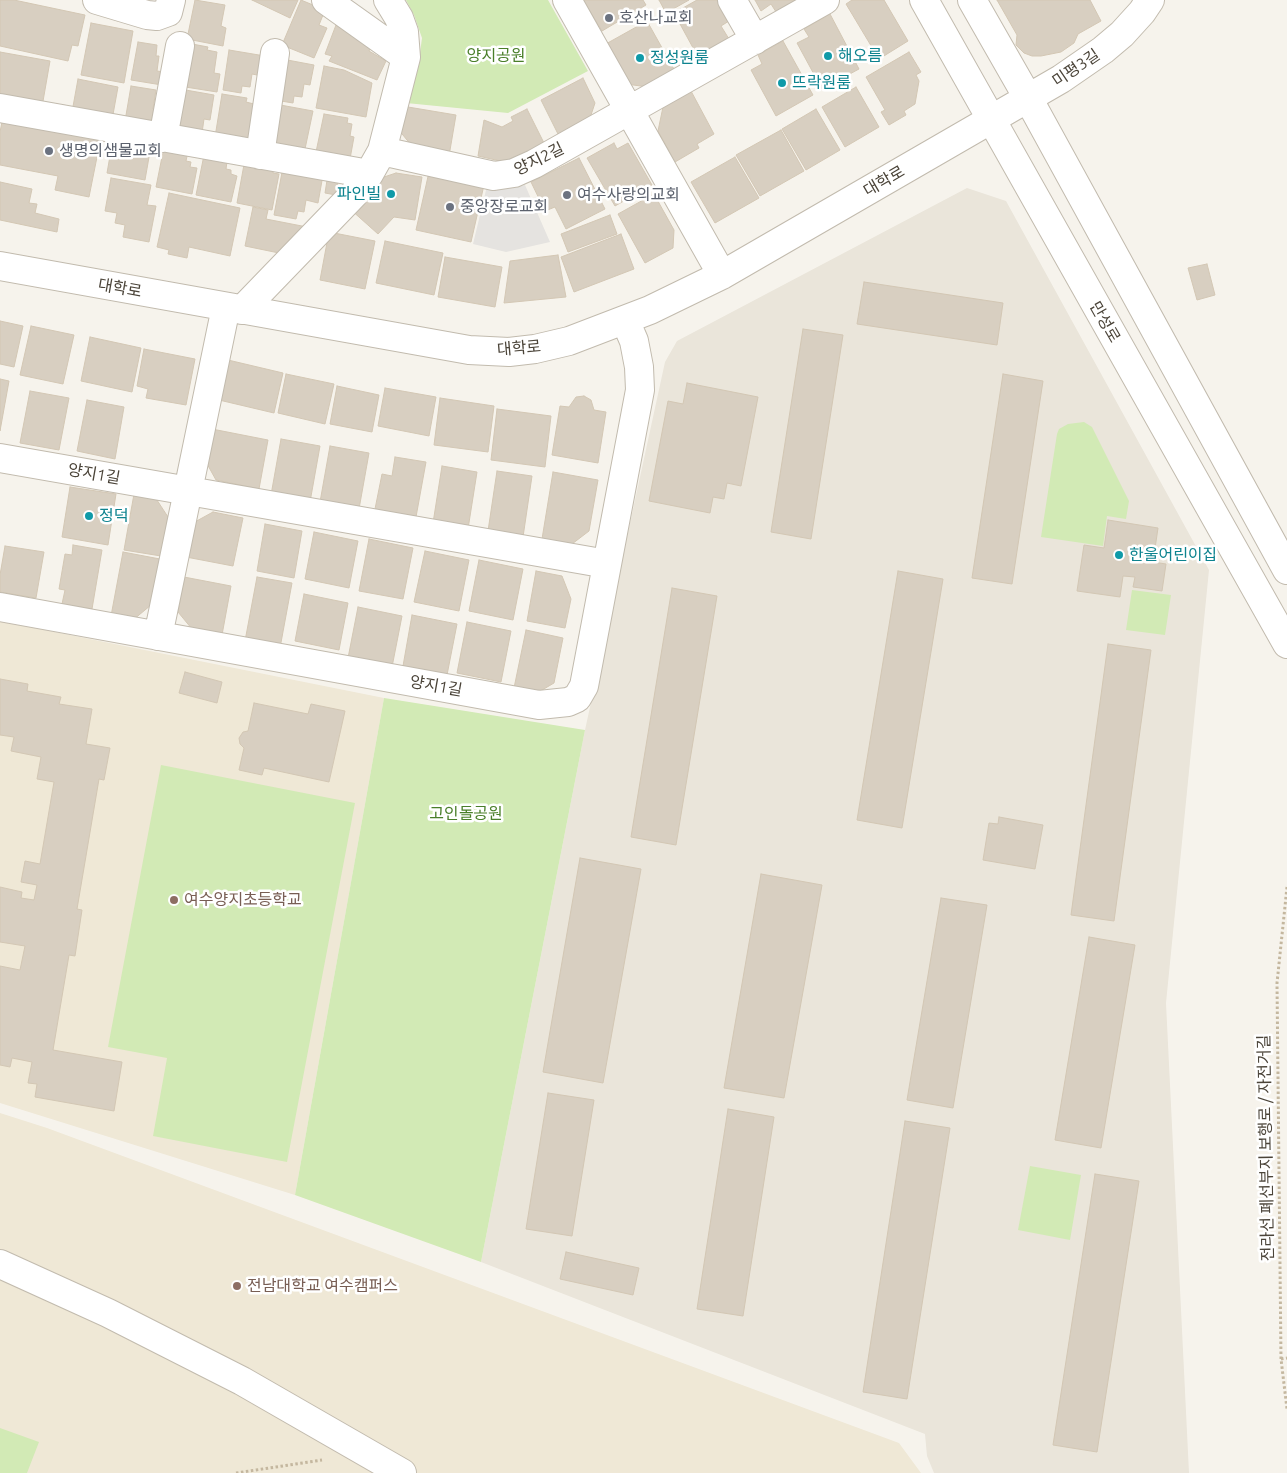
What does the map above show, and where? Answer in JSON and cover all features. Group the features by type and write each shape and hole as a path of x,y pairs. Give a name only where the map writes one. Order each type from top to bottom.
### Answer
{"street":[{"path":"97,0 147,15 157,16 168,12 171,0"},
{"path":"326,0 406,57"},
{"path":"158,636 188,491 234,309 343,206 369,174 382,151 406,57 402,25 388,0"},
{"path":"567,0 722,274"},
{"path":"732,0 755,40"},
{"name":"양지2길","path":"382,151 494,176 503,176 534,164 825,0"},
{"name":"만성로","path":"924,0 1287,644"},
{"path":"972,0 1028,98 1287,570"},
{"name":"미평3길","path":"990,120 1061,79 1103,50 1122,34 1150,0"},
{"path":"163,138 180,46"},
{"path":"260,155 275,53"},
{"path":"0,108 369,174"},
{"name":"대학로","path":"0,266 469,350 509,352 534,349 569,341 625,320 722,274 990,120"},
{"name":"양지1길","path":"0,607 539,705 555,705 577,698 584,686 640,390 634,341 625,320"},
{"name":"양지1길","path":"0,458 607,564"},
{"path":"0,1264 108,1313 242,1382 402,1473"}],"path":[{"name":"전라선 폐선부지 보행로 / 자전거길","path":"1287,887 1276,983 1281,1359 1287,1409"},
{"path":"1281,1359 1287,1358"},
{"path":"236,1473 295,1464"}],"shaded area":[{"path":"525,185 550,242 506,252 473,244 487,186 514,188"},
{"path":"967,188 1006,201 1209,570 1166,1003 1189,1473 934,1473 927,1456 925,1434 481,1262 585,730 665,362 677,341"},
{"name":"여수양지초등학교","path":"0,621 384,698 295,1195 0,1103"},
{"name":"전남대학교 여수캠퍼스","path":"0,1113 47,1128 899,1443 921,1473 0,1473"}],"green space":[{"name":"양지공원","path":"406,0 548,0 588,71 508,113 406,103 418,68 422,38 414,15"},
{"path":"1084,422 1092,427 1129,501 1126,519 1107,516 1103,546 1041,537 1057,434 1059,429 1068,424"},
{"path":"1132,590 1171,595 1165,635 1126,630"},
{"name":"고인돌공원","path":"384,698 585,730 481,1262 295,1195"},
{"path":"161,765 355,803 287,1162 153,1136 167,1058 108,1047"},
{"path":"1030,1166 1081,1175 1070,1240 1018,1230"},
{"path":"0,1428 39,1442 27,1473 0,1473"}],"building":[{"path":"0,0 14,0 85,15 78,46 72,45 68,61 0,46"},
{"path":"195,0 225,5 221,26 226,28 223,46 187,39"},
{"path":"252,0 298,0 290,18"},
{"path":"301,0 325,10 319,25 327,28 314,58 282,45"},
{"name":"호산나교회","path":"583,0 643,0 646,5 602,31"},
{"path":"659,0 689,0 666,13"},
{"path":"697,0 717,0 729,21 721,26 729,39 698,57 674,13"},
{"path":"755,0 804,0 778,15 771,4 761,11"},
{"path":"852,0 884,0 908,41 879,59 846,4"},
{"path":"997,0 1090,0 1101,21 1078,34 1074,43 1061,52 1032,56 1024,53 1016,45 1017,35"},
{"name":"해오름","path":"830,14 859,69 822,89 797,43 809,37 804,29"},
{"name":"정성원룸","path":"647,21 675,71 648,87 626,84 604,45"},
{"path":"91,23 133,31 124,83 81,75"},
{"path":"336,25 372,44 369,51 386,61 377,80 329,61 332,56 325,54"},
{"name":"뜨락원룸","path":"783,41 813,95 776,116 751,70 762,64 758,55"},
{"path":"138,42 157,45 156,56 159,56 157,71 164,72 162,85 131,80"},
{"path":"187,43 208,47 207,50 217,52 214,73 220,74 217,92 179,86"},
{"path":"229,50 265,56 262,76 252,74 250,87 242,86 241,93 223,90"},
{"path":"0,52 50,61 42,107 0,99"},
{"path":"909,52 921,72 916,75 919,81 915,104 904,111 906,115 889,125 881,112 885,110 866,77"},
{"path":"282,59 314,65 310,85 304,84 302,97 294,96 293,103 275,100"},
{"path":"324,66 344,70 372,83 366,117 316,108"},
{"path":"583,78 595,103 588,124 560,138 541,100"},
{"path":"78,79 118,87 112,120 72,112"},
{"path":"131,86 156,90 153,109 160,111 157,126 125,121"},
{"path":"856,87 879,127 845,147 822,107"},
{"path":"180,89 214,95 210,120 204,119 202,133 173,128"},
{"path":"691,91 714,134 697,144 699,148 675,162 658,131 663,107"},
{"path":"222,94 247,98 246,102 254,104 251,122 258,123 254,144 215,137"},
{"path":"275,104 313,111 305,149 267,146"},
{"path":"402,106 456,115 449,156 416,151 398,129"},
{"path":"527,109 545,145 509,163 478,156 484,120 502,127 513,121 511,117"},
{"path":"816,109 840,150 806,170 782,129"},
{"path":"324,114 348,118 347,123 352,124 350,136 354,137 350,159 316,152"},
{"name":"생명의샘물교회","path":"3,117 101,137 89,197 55,190 58,176 0,165 0,132"},
{"path":"781,130 804,171 760,196 736,155"},
{"path":"114,133 152,140 145,180 107,173"},
{"path":"165,142 189,147 186,161 191,162 190,167 197,168 192,194 156,187"},
{"path":"614,143 617,149 628,143 652,185 615,206 587,158"},
{"path":"205,150 228,155 226,169 231,170 231,174 237,176 231,202 196,195"},
{"path":"735,157 759,198 715,223 691,182"},
{"name":"여수사랑의교회","path":"579,158 605,209 566,229 555,207 545,211 531,182"},
{"path":"245,159 274,165 273,173 279,174 272,210 237,203"},
{"path":"283,167 323,175 318,203 306,200 304,212 298,211 296,219 274,215"},
{"name":"중앙장로교회","path":"429,172 484,185 471,242 416,230"},
{"name":"파인빌","path":"396,173 422,177 415,220 394,217 378,234 350,209 378,179"},
{"path":"328,174 339,176 336,195 325,193"},
{"path":"111,178 151,185 147,205 156,206 149,242 123,237 125,225 115,223 117,213 105,211"},
{"path":"0,182 32,189 29,203 37,204 35,213 59,219 57,232 0,220"},
{"path":"169,193 240,208 230,256 189,247 187,258 168,254 169,250 157,247"},
{"path":"654,194 674,230 673,248 645,263 618,214"},
{"path":"253,207 268,210 266,219 307,227 279,253 245,246"},
{"path":"610,215 617,234 568,252 561,234"},
{"path":"329,232 375,241 365,289 320,280"},
{"path":"621,234 634,269 574,292 561,257"},
{"path":"385,241 443,253 434,295 376,283"},
{"path":"558,255 566,297 504,303 510,261"},
{"path":"445,257 502,267 495,307 438,297"},
{"path":"1207,264 1215,295 1197,300 1188,268"},
{"path":"864,282 1003,303 997,345 857,324"},
{"path":"0,321 23,326 14,367 0,364"},
{"path":"31,326 74,335 63,384 20,375"},
{"path":"803,329 843,335 811,539 771,532"},
{"path":"90,337 141,348 132,392 81,381"},
{"path":"144,349 195,359 186,405 146,398 148,389 137,386"},
{"path":"228,360 283,373 274,413 219,400"},
{"path":"286,374 334,384 325,424 278,413"},
{"path":"1003,374 1043,381 1012,584 972,578"},
{"path":"0,379 9,381 0,431"},
{"path":"687,383 758,397 741,486 727,483 724,499 713,497 710,513 649,501 668,401 683,404"},
{"path":"337,386 379,395 372,432 330,424"},
{"path":"385,388 436,397 429,436 378,426"},
{"path":"30,391 69,398 59,450 20,443"},
{"path":"584,396 591,400 594,410 606,412 598,463 552,455 560,406 569,407 576,397"},
{"path":"440,398 494,406 488,452 434,445"},
{"path":"87,400 124,407 115,459 77,451"},
{"path":"497,409 551,416 545,467 491,460"},
{"path":"212,429 268,440 259,489 216,480 206,462"},
{"path":"281,439 320,446 310,502 271,495"},
{"path":"330,446 369,453 359,509 320,502"},
{"path":"395,457 426,462 416,517 375,509 382,474 392,476"},
{"path":"442,466 477,472 468,529 433,523"},
{"path":"497,471 532,476 523,537 488,531"},
{"path":"553,472 598,480 589,531 572,544 542,539"},
{"name":"정덕","path":"70,487 116,494 108,545 62,537"},
{"path":"134,494 155,497 168,517 161,556 124,550"},
{"path":"213,512 243,518 233,566 186,557 193,523"},
{"name":"한울어린이집","path":"1108,520 1158,528 1153,562 1166,564 1162,591 1133,587 1135,577 1123,576 1120,597 1077,591 1084,545 1104,548"},
{"path":"265,524 302,531 294,578 257,571"},
{"path":"314,532 358,541 349,588 305,579"},
{"path":"369,539 413,548 403,599 359,591"},
{"path":"73,545 102,550 92,609 62,604 65,590 59,589 65,554 72,555"},
{"path":"5,546 44,552 36,598 0,592 0,575"},
{"path":"425,551 469,560 459,611 414,602"},
{"path":"123,552 160,559 151,605 133,620 111,616"},
{"path":"479,560 523,569 513,620 469,611"},
{"path":"536,571 562,576 571,599 565,628 527,621"},
{"path":"898,571 943,579 902,828 857,820"},
{"path":"184,577 231,586 222,635 192,629 178,612"},
{"path":"257,577 292,583 280,648 245,641"},
{"path":"672,588 717,596 676,845 631,837"},
{"path":"304,594 348,603 339,650 295,641"},
{"path":"358,607 402,616 392,667 348,658"},
{"path":"412,615 457,624 447,675 403,666"},
{"path":"467,622 511,631 501,682 457,673"},
{"path":"526,630 563,638 554,683 537,693 514,688"},
{"path":"1108,644 1151,650 1114,921 1071,915"},
{"path":"185,672 222,682 217,703 179,693"},
{"path":"0,679 28,684 27,691 61,697 59,704 92,709 86,744 110,748 104,780 99,779 77,909 82,910 75,956 69,955 53,1050 122,1062 114,1111 35,1097 37,1084 28,1083 32,1062 12,1058 10,1067 0,1065 0,966 20,970 25,946 0,942 0,887 22,892 21,898 34,900 37,885 21,882 25,861 40,864 54,782 37,779 41,757 11,751 14,737 0,735"},
{"path":"254,703 308,714 311,704 345,711 329,782 264,768 262,775 239,770 244,748 240,744 239,738 243,732 248,731"},
{"path":"999,817 1043,825 1035,869 983,860 989,823 998,824"},
{"path":"580,858 641,869 603,1083 543,1072"},
{"path":"761,874 822,885 784,1098 724,1088"},
{"path":"941,898 987,905 953,1108 907,1100"},
{"path":"1089,937 1135,945 1101,1148 1055,1140"},
{"path":"548,1093 594,1100 572,1236 526,1229"},
{"path":"728,1109 774,1117 743,1316 697,1309"},
{"path":"905,1121 950,1128 907,1399 863,1392"},
{"path":"1095,1174 1139,1181 1097,1452 1053,1445"},
{"path":"566,1252 639,1268 633,1295 560,1279"}],"place":[{"name":"호산나교회","path":"609,18"},
{"name":"해오름","path":"828,56"},
{"name":"정성원룸","path":"640,58"},
{"name":"뜨락원룸","path":"782,83"},
{"name":"생명의샘물교회","path":"49,151"},
{"name":"파인빌","path":"391,194"},
{"name":"여수사랑의교회","path":"567,195"},
{"name":"중앙장로교회","path":"450,207"},
{"name":"정덕","path":"89,516"},
{"name":"한울어린이집","path":"1119,555"},
{"name":"여수양지초등학교","path":"174,900"},
{"name":"전남대학교 여수캠퍼스","path":"237,1286"}]}
